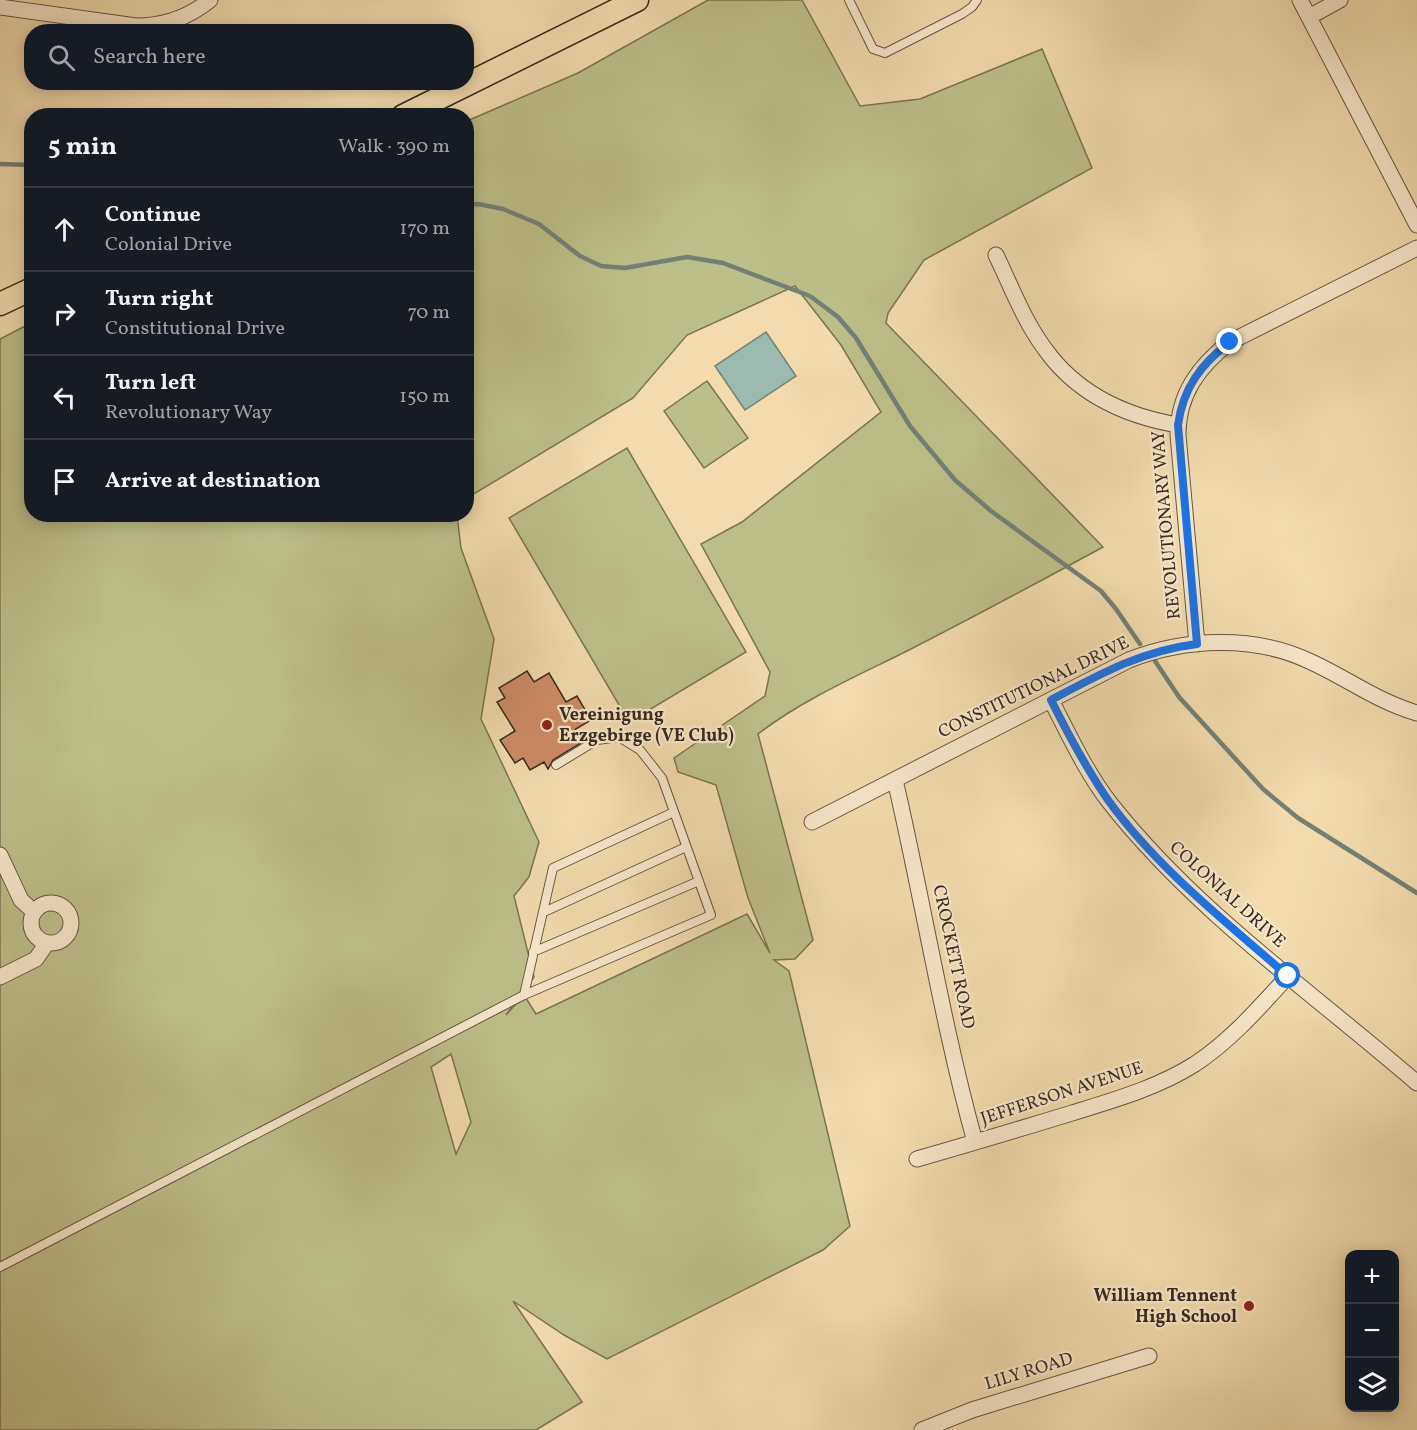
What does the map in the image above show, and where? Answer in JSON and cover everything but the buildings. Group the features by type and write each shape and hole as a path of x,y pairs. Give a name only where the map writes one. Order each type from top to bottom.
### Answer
{"main road":[{"path":"474,81 637,0"},
{"path":"419,108 455,90"},
{"path":"0,304 24,293"}],"street":[{"path":"164,24 178,20 210,0"},
{"path":"1300,0 1417,225"},
{"path":"1309,17 1340,0"},
{"path":"0,8 121,24"},
{"name":"REVOLUTIONARY WAY","path":"1197,644 1178,425 1180,410 1190,384 1214,354 1230,342 1417,248"},
{"path":"996,255 1033,330 1060,368 1079,385 1118,409 1152,421 1178,425"},
{"name":"CONSTITUTIONAL DRIVE","path":"812,822 1144,654 1169,648 1197,644 1236,643 1293,654 1311,661 1387,703 1417,713"},
{"name":"COLONIAL DRIVE","path":"1051,700 1096,782 1148,849 1184,885 1288,976 1417,1083"},
{"name":"CROCKETT ROAD","path":"895,780 962,1094 975,1142"},
{"path":"0,855 21,900 34,912"},
{"path":"47,903 62,906 68,912 71,927 68,934 55,943 40,940 31,928 34,912 47,903"},
{"path":"0,977 36,959 47,943"},
{"name":"JEFFERSON AVENUE","path":"918,1159 1140,1092 1209,1054 1248,1020 1288,976"},
{"name":"LILY ROAD","path":"922,1430 972,1410 1149,1356"}],"lane":[{"path":"849,0 873,49 885,53 962,14 972,7 976,0"},
{"path":"0,1267 524,995 711,915 662,778 640,750 619,736 597,740 556,765"},
{"path":"524,995 553,868 674,812"},
{"path":"544,912 686,847"},
{"path":"533,952 699,881"}],"green space":[{"path":"708,0 802,0 860,106 920,99 1042,49 1092,168 924,260 888,313 886,323 1103,547 792,710 758,734 813,940 795,959 774,960 789,971 850,1226 823,1250 607,1359 564,1335 513,1301 582,1402 536,1430 0,1430 0,339 24,327 24,522 458,522 461,548 494,639 481,719 539,842 529,877 514,896 534,977 506,1015 524,995 536,1014 747,914 770,953 748,898 716,785 678,772 674,758 765,696 770,672 701,544 742,522 881,412 841,345 795,286 687,335 633,398 474,494 474,118 578,73","holes":["451,1054 471,1122 456,1154 431,1067"]},
{"path":"707,381 748,438 704,468 664,411"},
{"path":"627,448 746,652 629,722 509,518"}],"water":[{"path":"766,332 796,376 745,410 715,366"}],"waterway":[{"path":"0,164 24,165"},
{"path":"474,204 503,209 539,224 580,256 601,266 625,268 687,257 723,263 810,296 838,317 856,338 910,426 955,480 991,511 1101,591 1140,644"},
{"path":"1155,661 1179,697 1263,789 1298,818 1417,893"}],"place":[{"name":"Vereinigung Erzgebirge (VE Club)","path":"547,725"},
{"name":"William Tennent High School","path":"1249,1306"}],"route":[{"path":"1230,342 1214,354 1190,384 1180,410 1178,425 1197,644 1144,654 1051,700 1096,782 1148,849 1184,885 1288,976"}]}
